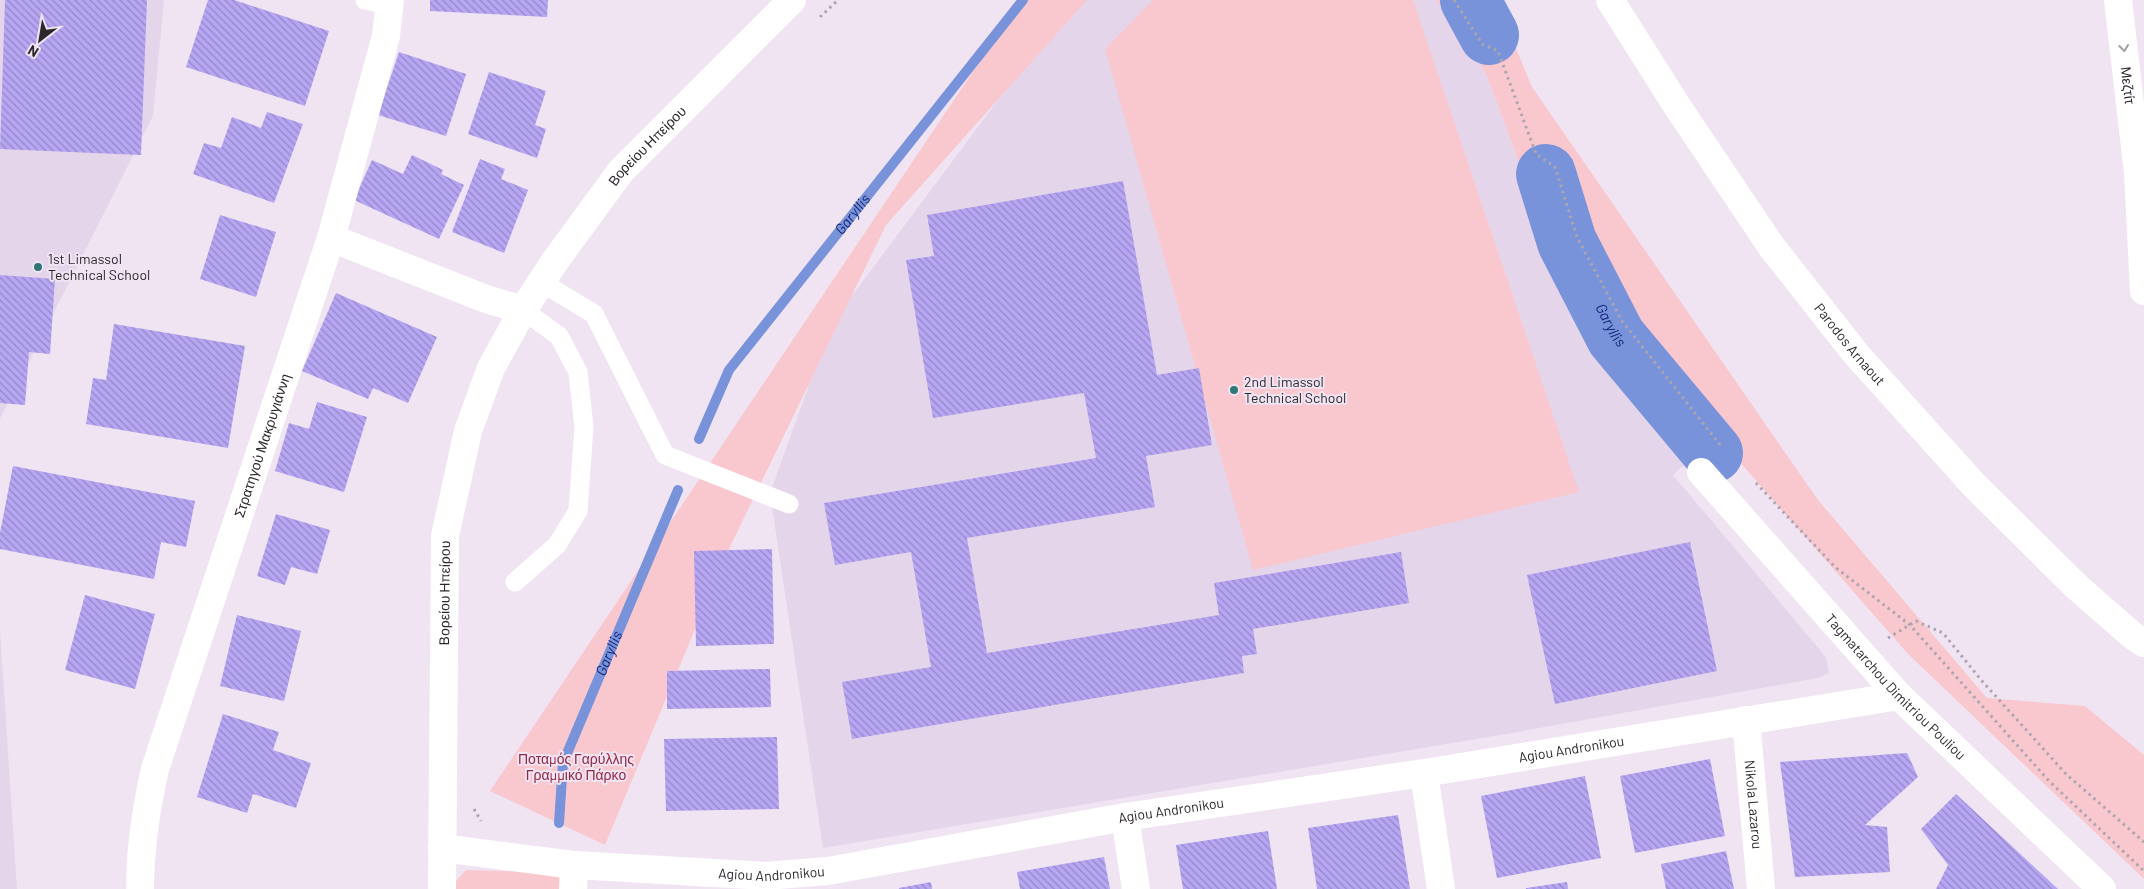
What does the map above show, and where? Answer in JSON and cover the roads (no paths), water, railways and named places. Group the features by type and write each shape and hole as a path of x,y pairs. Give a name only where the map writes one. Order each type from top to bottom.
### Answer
{"street":[{"name":"Βορείου Ηπείρου","path":"442,889 445,536 468,431 491,368 541,282 622,171 792,0"},
{"name":"Parodos Arnaout","path":"1610,0 1677,106 1771,246 1856,354 1974,485 2077,587 2132,635 2144,643"},
{"name":"Μεζτίτ","path":"2118,0 2141,172 2144,291"},
{"name":"Στρατηγού Μακρυγιάννη","path":"140,889 140,854 145,812 155,769 331,238 386,36 381,2"},
{"path":"331,238 486,300 524,310"},
{"name":"Tagmatarchou Dimitriou Pouliou","path":"1701,472 1899,696 2102,889"},
{"name":"Agiou Andronikou","path":"442,848 574,877 766,876 829,880 1125,817 1424,773 1899,696"},
{"name":"Nikola Lazarou","path":"1746,720 1761,889"},
{"path":"1424,773 1441,889"},
{"path":"1125,817 1136,889"}],"lane":[{"path":"541,282 594,314 664,455 789,504"},
{"path":"515,582 557,545 578,512 584,426 578,372 559,336 524,310"}],"waterway":[{"name":"Garyllis","path":"699,439 729,370 1023,0"},
{"name":"Garyllis","path":"1470,0 1489,35"},
{"name":"Garyllis","path":"1546,174 1567,242 1616,337 1713,453"},
{"name":"Garyllis","path":"559,823 563,763 678,490"}],"place":[{"name":"1st Limassol Technical School","path":"38,267"},
{"name":"2nd Limassol Technical School","path":"1234,390"}],"park label":[{"name":"Ποταμός Γαρύλλης Γραμμικό Πάρκο","path":"576,768"}]}
